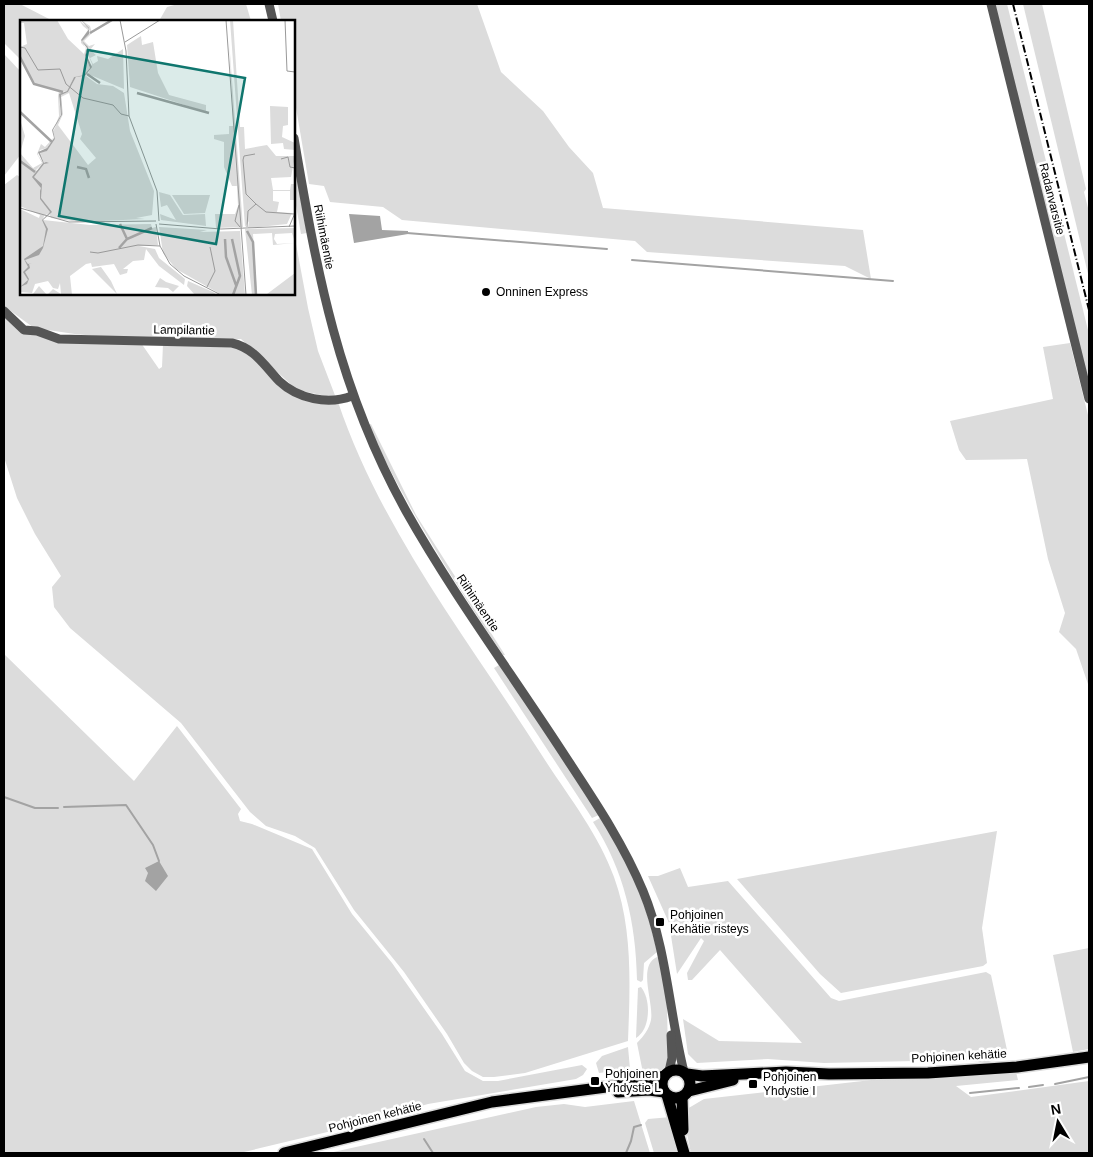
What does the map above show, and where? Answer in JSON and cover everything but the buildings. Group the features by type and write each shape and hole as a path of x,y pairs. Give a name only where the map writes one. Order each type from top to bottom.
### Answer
{"main road":[{"name":"Pohjoinen kehätie","path":"686,1094 742,1079 829,1074 974,1070 1089,1057"},
{"path":"676,1069 686,1073 690,1082 686,1094 683,1150 662,1082 666,1073 676,1069"},
{"name":"Pohjoinen kehätie","path":"686,1073 702,1076 786,1072 829,1074"},
{"name":"Pohjoinen kehätie","path":"284,1153 473,1108 536,1095 629,1084 666,1073"},
{"name":"Pohjoinen kehätie","path":"473,1108 564,1096 649,1090 666,1094"},
{"path":"666,1094 675,1098 686,1094"}],"street":[{"path":"269,4 273,20"},
{"name":"Radanvarsitie","path":"991,4 1089,400"},
{"name":"Riihimäentie","path":"295,144 330,324 352,396 376,452 406,512 436,562 603,814 635,873 657,932 668,983 672,1018 672,1058 666,1073"},
{"name":"Lampilantie","path":"4,311 24,330 37,331 59,339 232,343 250,350 281,382 295,392 316,399 332,400 352,396"},
{"name":"Riihimäentie","path":"672,1018 686,1073"}],"shaded area":[{"path":"4,4 20,4 51,20 20,20 20,59 4,43"},
{"path":"178,4 246,4 251,20 160,20 167,7"},
{"path":"278,4 477,4 501,72 543,111 569,147 593,173 603,208 863,230 871,279 845,266 647,252 635,241 402,220 383,207 330,202 324,186 309,184 295,102 295,20 281,20"},
{"path":"993,4 1007,4 1089,334 1089,394"},
{"path":"1023,4 1042,4 1086,189 1084,192 1089,212 1089,278"},
{"path":"4,54 20,71 20,155 4,176"},
{"path":"295,166 307,233 301,234 295,200"},
{"path":"17,175 20,177 20,295 295,295 296,244 318,351 336,398 297,390 241,339 117,338 34,328 4,306 4,185"},
{"path":"349,214 380,216 382,230 408,231 408,234 354,243"},
{"path":"4,313 22,331 64,342 141,343 159,369 162,367 163,344 237,345 294,394 338,402 356,450 378,496 403,541 600,845 614,877 620,897 627,937 629,958 628,1041 525,1073 483,1077 472,1071 464,1063 447,1034 404,972 354,910 315,848 295,836 266,826 250,812 181,723 70,628 54,607 52,587 61,576 35,534 17,498 4,457"},
{"path":"1070,343 1089,419 1089,687 1076,649 1059,632 1065,613 1048,559 1027,459 966,460 959,450 950,421 1053,399 1043,347"},
{"path":"371,424 416,515 505,655 503,655 466,599 414,514 368,425"},
{"path":"4,654 134,781 177,726 241,809 238,814 240,821 252,824 312,849 352,914 392,963 442,1034 465,1071 483,1081 498,1081 582,1065 587,1069 583,1075 576,1079 428,1104 340,1129 244,1152 4,1153"},
{"path":"501,665 599,815 592,818 494,668"},
{"path":"600,818 628,865 642,899 653,934 657,952 644,963 643,980 641,982 637,980 631,918 620,878 604,840 593,822"},
{"path":"997,831 982,928 987,963 983,966 841,993 820,974 737,879"},
{"path":"159,861 168,876 156,891 145,881 148,873 145,868"},
{"path":"680,868 688,887 728,881 831,998 839,1001 986,972 991,975 1007,1050 1001,1058 986,1063 962,1060 824,1063 768,1059 697,1063 688,1054 683,1019 719,1041 802,1043 720,950 692,980 688,980 687,973 704,941 701,938 677,974 669,923 648,876 658,876"},
{"path":"1089,948 1089,1049 1073,1052 1053,955"},
{"path":"657,957 660,959 667,1004 668,1059 661,1070 641,1076 643,1073 637,1043 646,1032 651,1020 647,976 651,962"},
{"path":"641,987 647,999 648,1014 645,1028 636,1038 638,988"},
{"path":"628,1047 630,1069 599,1073 596,1063 602,1056"},
{"path":"1016,1072 1018,1080 956,1086 971,1097 1089,1081 1089,1153 691,1153 687,1134 687,1109 704,1099 889,1078"},
{"path":"634,1101 650,1153 329,1153 536,1107 564,1104 585,1107"},
{"path":"671,1117 680,1153 654,1153 645,1123 648,1119"}],"waterway":[{"path":"407,233 607,249"},
{"path":"632,260 893,281"},
{"path":"4,797 35,808 58,808"},
{"path":"64,807 126,805 153,845 159,861"},
{"path":"1055,1084 1089,1077"},
{"path":"1029,1087 1043,1085"},
{"path":"970,1093 1019,1088"},
{"path":"626,1153 634,1127 641,1125"},
{"path":"424,1139 433,1153"}],"railway":[{"path":"1013,4 1089,310"}],"place":[{"name":"Onninen Express","path":"486,292"},
{"name":"Pohjoinen Kehätie risteys","path":"660,922"},
{"name":"Pohjoinen Yhdystie L","path":"595,1081"},
{"name":"Pohjoinen Yhdystie I","path":"753,1084"}]}
